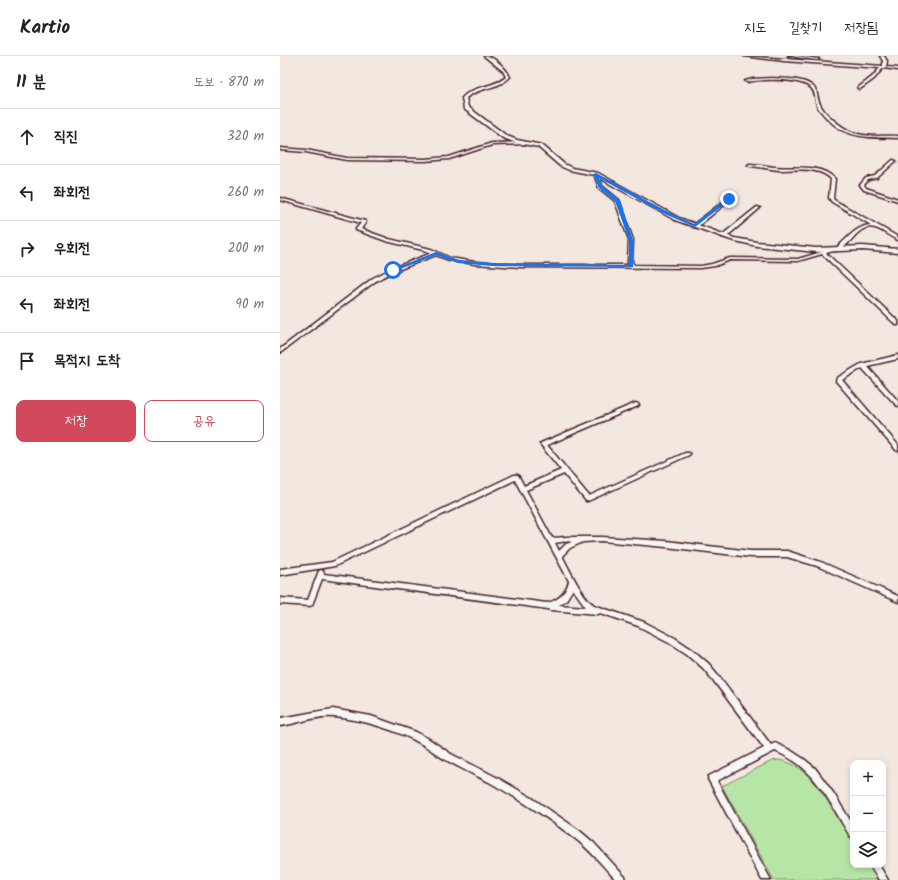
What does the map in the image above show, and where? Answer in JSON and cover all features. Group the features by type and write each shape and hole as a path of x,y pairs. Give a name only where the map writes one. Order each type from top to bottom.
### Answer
{"main road":[{"path":"486,56 504,70 508,77 503,82 480,88 470,93 464,98 466,108 506,137 516,142 540,146 552,158 568,168 596,174 666,213 695,226 724,236 757,244 834,250 863,248 898,251"}],"street":[{"path":"746,56 795,62 898,69"},
{"path":"790,56 817,59"},
{"path":"813,56 826,63"},
{"path":"860,88 873,78 883,67 885,61 882,56"},
{"path":"747,80 763,78 778,79 795,81 809,85 815,90 819,106 845,130 856,134 898,137"},
{"path":"280,149 306,151 347,159 425,160 449,158 492,144 526,143"},
{"path":"894,161 876,177 867,179 862,185 865,189 898,200"},
{"path":"750,165 772,168 818,170 828,174 833,179 831,198 833,201 898,239"},
{"path":"596,174 600,187 617,200 631,240 630,262 632,266"},
{"path":"280,199 364,222 358,228 388,240 412,245 458,261 493,265 708,266 730,258 792,260 834,250 844,245 855,232 863,227 876,226"},
{"path":"695,226 729,199"},
{"path":"724,236 758,208"},
{"path":"280,351 376,279 393,270 436,253"},
{"path":"824,253 898,324"},
{"path":"897,359 863,365 838,381 898,449"},
{"path":"863,365 898,404"},
{"path":"636,405 543,444 588,500 687,454"},
{"path":"523,489 565,471"},
{"path":"280,572 333,564 516,477 558,556 587,604 641,624 672,640 690,652 713,674 770,750"},
{"path":"551,541 567,539 615,540 752,554 787,554 819,564 898,599"},
{"path":"558,556 568,546 582,540"},
{"path":"280,602 310,603 324,566"},
{"path":"320,576 562,609 604,611"},
{"path":"548,606 560,602 570,589 572,581"},
{"path":"280,722 289,722 319,714 334,713 371,720 413,735 454,761 493,780 529,801 578,834 595,850 622,880"},
{"path":"767,880 712,779 776,747 805,764 815,775 852,832"},
{"path":"876,868 884,880"}],"green space":[{"path":"779,760 800,768 816,784 850,836 850,868 870,868 877,880 774,880 722,786 772,761"}],"route":[{"path":"393,270 436,253 458,261 493,265 632,266 630,262 631,240 617,200 614,196 598,185 596,174 617,187 681,221 695,226 729,199"}]}
